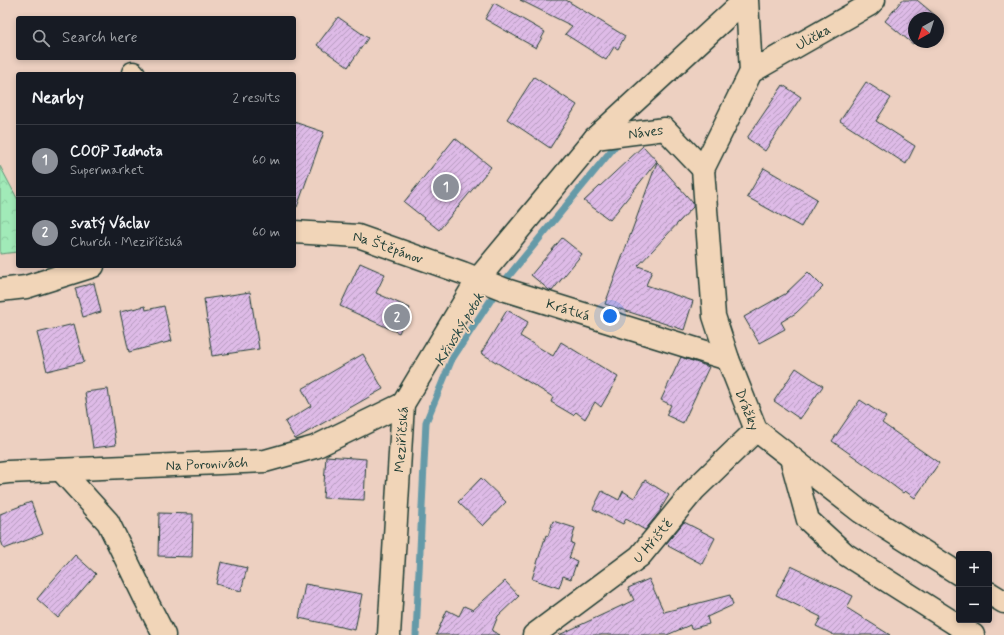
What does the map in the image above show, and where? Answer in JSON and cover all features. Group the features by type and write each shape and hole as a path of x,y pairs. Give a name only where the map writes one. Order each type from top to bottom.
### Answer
{"street":[{"name":"Náves","path":"595,138 666,129 703,169 751,72 746,0"},
{"name":"Náves","path":"595,138 746,0"},
{"name":"Ulička","path":"751,72 869,5 874,0"},
{"name":"Meziříčská","path":"389,635 403,404 492,284 595,138"},
{"name":"Drážky","path":"703,169 714,316 728,359 756,430 861,512 956,572"},
{"name":"Na Štěpánov","path":"296,232 358,236 492,284"},
{"path":"0,290 26,287 87,268"},
{"name":"Krátká","path":"492,284 728,359"},
{"name":"Na Poronivách","path":"0,473 265,461 315,447 403,404"},
{"name":"U Hřiště","path":"534,635 640,556 694,490 756,430"},
{"path":"791,458 808,520 845,554 973,635"},
{"path":"61,470 108,522 164,635"},
{"path":"992,595 1004,602"}],"green space":[{"path":"0,166 16,196 16,252 0,254"}],"building":[{"path":"520,0 566,0 625,36 618,49 614,47 606,60 565,34 572,26"},
{"path":"902,0 917,0 931,12 908,12 908,40 885,21"},
{"path":"494,3 545,32 536,48 485,19"},
{"path":"338,17 368,38 348,67 317,45"},
{"path":"534,77 577,105 550,148 507,119"},
{"path":"866,82 891,98 876,121 915,146 906,164 840,121"},
{"path":"783,85 801,97 765,151 747,138"},
{"path":"296,123 324,132 296,207"},
{"path":"455,138 491,167 439,230 404,202"},
{"path":"643,146 657,161 610,220 584,201"},
{"path":"657,162 693,203 693,207 638,266 652,271 646,285 693,301 684,330 605,304"},
{"path":"764,168 817,199 801,227 747,197"},
{"path":"562,238 582,254 552,291 531,275"},
{"path":"360,263 385,274 376,293 410,308 399,333 340,306"},
{"path":"808,272 823,287 796,313 781,322 785,329 759,343 744,317 785,294"},
{"path":"94,283 101,312 83,317 75,288"},
{"path":"250,292 259,349 212,356 204,299"},
{"path":"145,306 146,310 164,306 172,341 129,352 120,312"},
{"path":"507,310 528,322 520,336 553,356 561,342 618,377 601,407 595,402 585,419 576,412 573,415 551,402 553,397 481,353"},
{"path":"74,324 84,362 47,371 37,333"},
{"path":"363,354 383,389 295,439 285,422 311,406 302,389"},
{"path":"681,357 709,367 683,423 666,415 671,405 661,400"},
{"path":"796,368 823,386 800,419 774,401"},
{"path":"108,389 116,445 93,448 85,392"},
{"path":"860,400 886,417 882,423 939,463 915,498 905,491 903,493 832,441"},
{"path":"326,456 366,459 364,500 323,498"},
{"path":"481,478 506,502 483,526 458,502"},
{"path":"645,480 669,495 661,510 645,530 626,519 623,524 593,509 602,491 619,500 623,491 634,498"},
{"path":"31,502 43,534 4,549 0,538 0,514"},
{"path":"159,513 193,514 192,557 158,556"},
{"path":"553,521 575,528 571,543 574,544 569,558 577,561 571,579 563,576 559,588 532,579 546,535 548,536"},
{"path":"684,522 715,538 702,564 666,544"},
{"path":"75,555 96,574 58,618 37,599"},
{"path":"221,562 247,568 241,591 216,584"},
{"path":"791,566 853,596 847,608 890,635 834,635 816,626 821,617 776,595"},
{"path":"649,579 664,612 730,595 733,605 707,617 709,624 691,629 690,625 667,635 559,635 634,600 628,588"},
{"path":"505,581 519,596 498,616 492,631 500,635 436,635 447,610 459,616 464,606 473,610"},
{"path":"305,584 362,594 355,630 299,618"}],"waterway":[{"name":"Křivský potok","path":"416,635 426,422 452,359 498,289 615,146"}],"place":[{"name":"COOP Jednota","path":"446,187"},
{"name":"svatý Václav","path":"397,317"}]}
